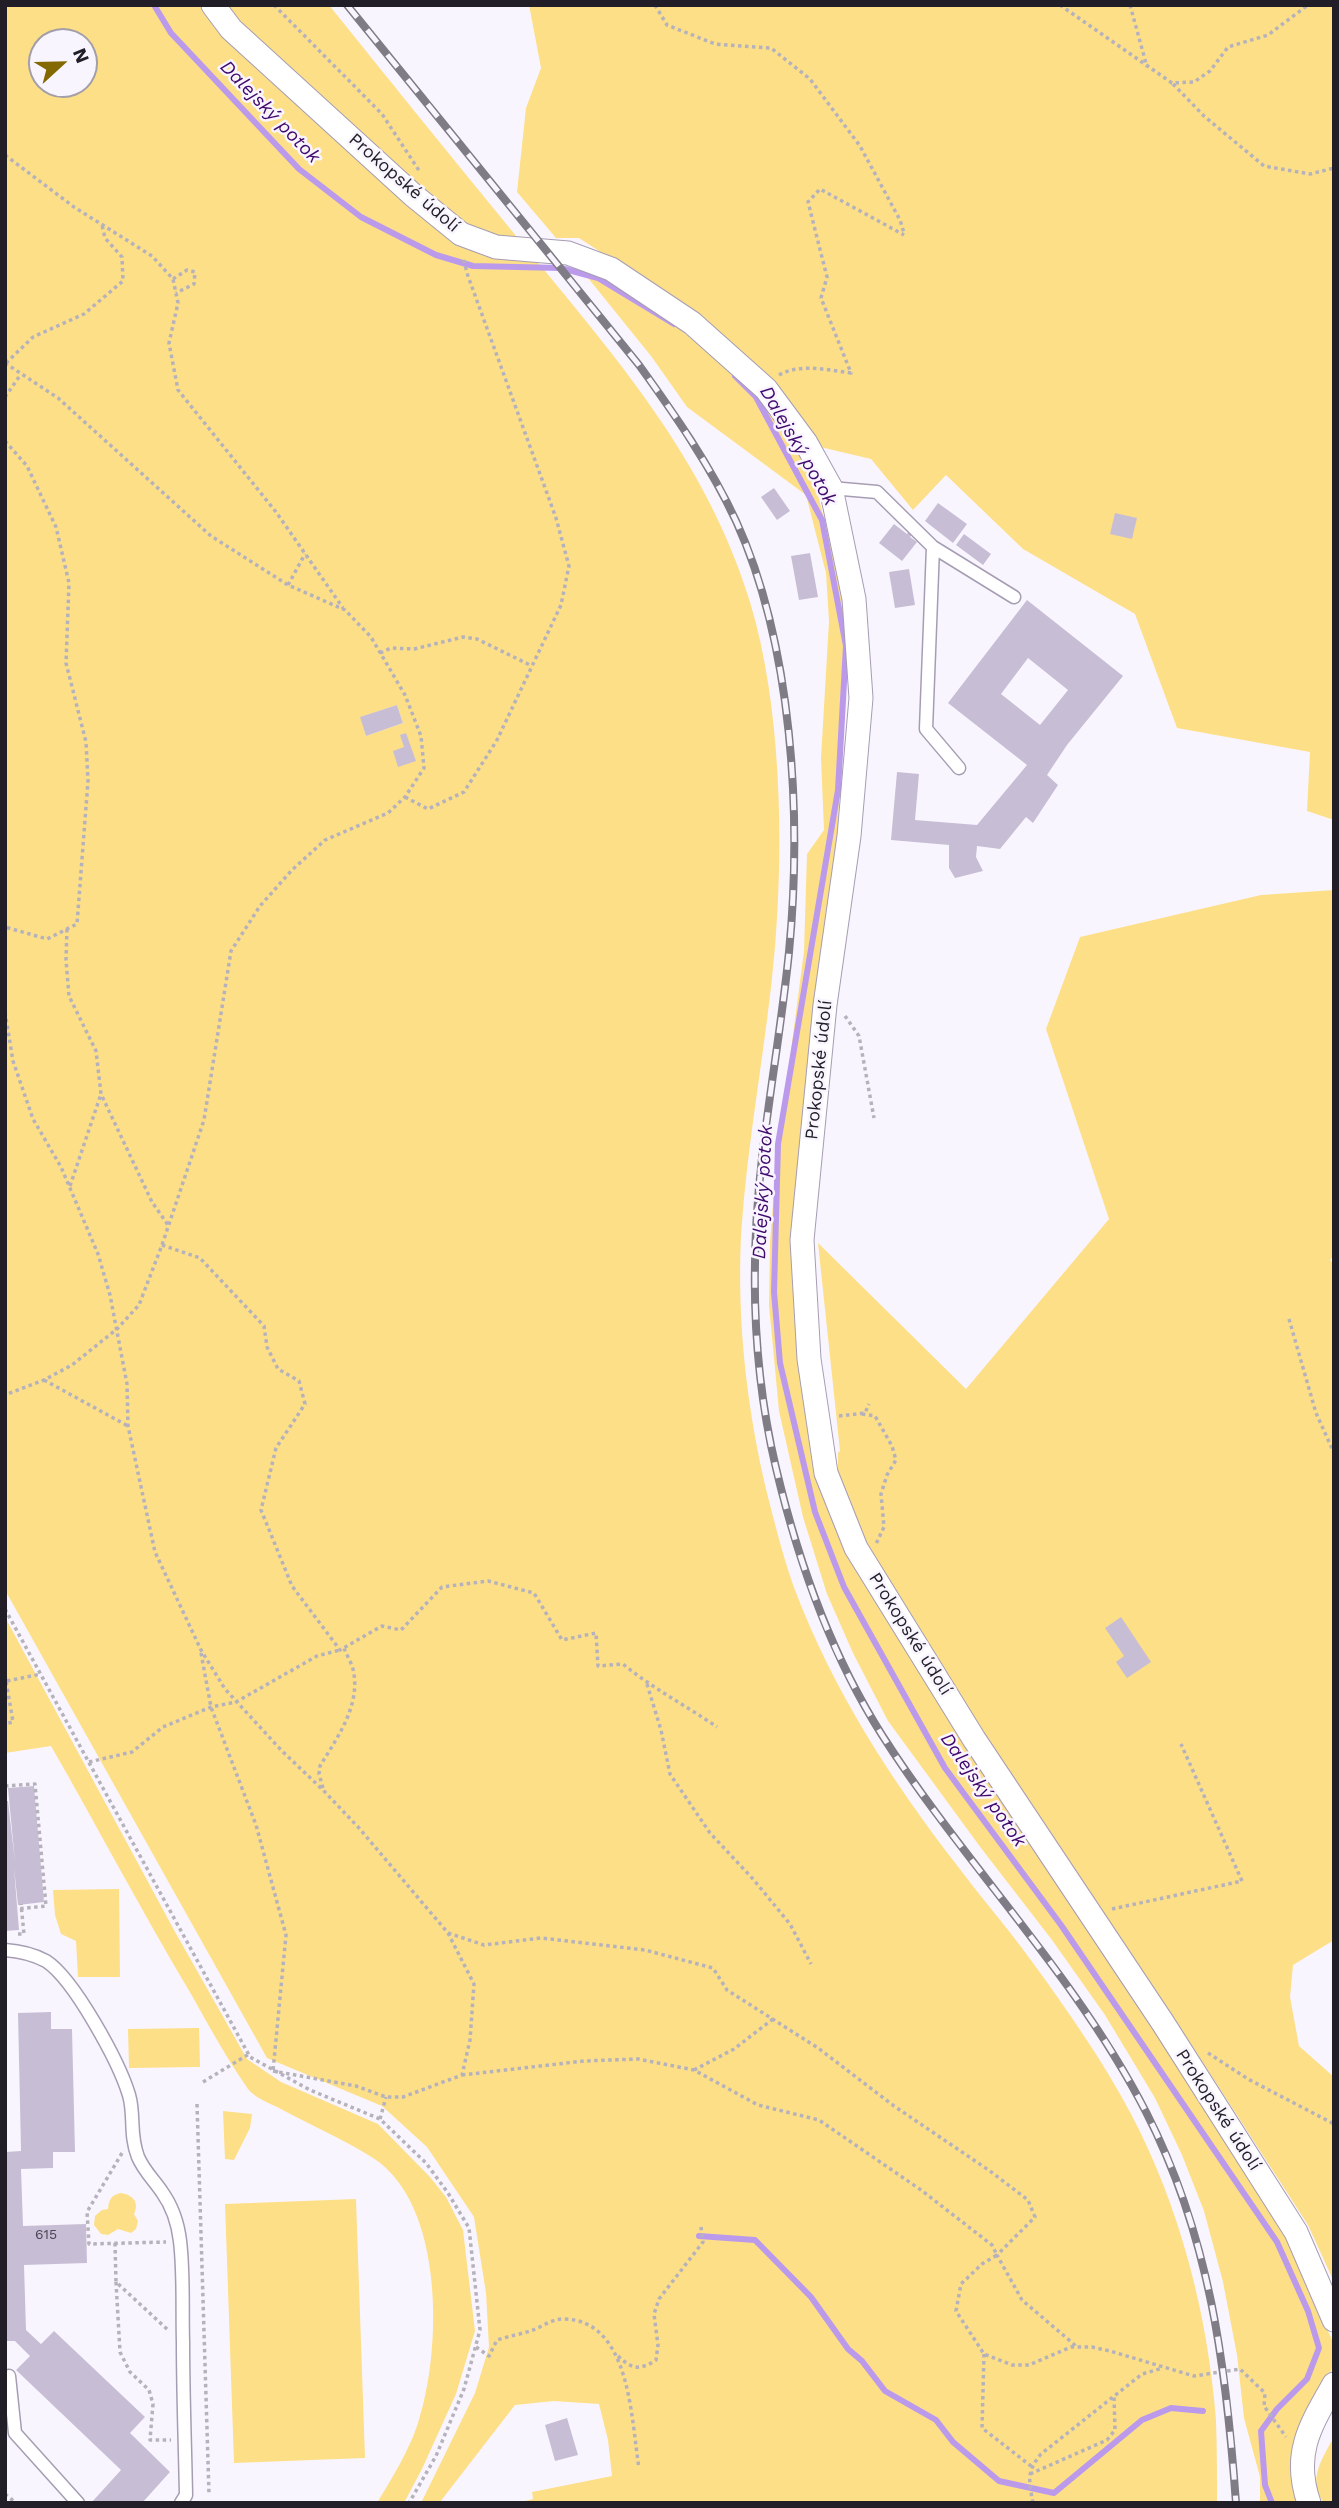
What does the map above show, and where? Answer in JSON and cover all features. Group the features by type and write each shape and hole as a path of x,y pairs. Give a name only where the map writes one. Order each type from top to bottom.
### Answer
{"street":[{"name":"Prokopské údolí","path":"212,5 231,29 413,195 461,234 496,247 568,253 611,269 692,323 766,389 806,443 831,488 854,599 861,698 849,836 825,1005 802,1240 809,1359 826,1472 856,1548 974,1739 1296,2232 1334,2320"},
{"path":"1309,2503 1294,2439 1307,2432 1334,2384"}],"lane":[{"path":"831,488 877,492 933,547 1014,597"},
{"path":"933,547 926,729 959,768"},
{"path":"5,1950 23,1952 45,1961 61,1974 77,1997 123,2077 130,2099 131,2134 149,2177 161,2190 172,2209 178,2230 183,2343 186,2495 181,2503"},
{"path":"9,2376 15,2433 78,2503"}],"path":[{"path":"274,5 382,114 425,179"},
{"path":"655,5 667,25 715,44 771,48 810,79 859,146 900,220 904,235 820,189 808,202 827,277 821,298 851,373 808,367 787,371 775,378 766,389"},
{"path":"1060,5 1148,69 1172,83 1204,116 1264,166 1310,174 1334,168"},
{"path":"1130,5 1148,69"},
{"path":"1172,83 1194,82 1210,71 1228,47 1268,35 1308,5"},
{"path":"5,155 74,207 152,256 173,279 178,303 169,343 178,390 276,512 345,610 371,637 405,695 421,737 424,768 405,797 388,813 325,840 292,870 260,906 231,951 204,1120 139,1305 117,1329 72,1365 44,1380 5,1395"},
{"path":"102,225 105,238 122,257 123,281 84,314 33,337 6,363 58,398 211,536 288,585 345,610"},
{"path":"405,797 428,809 464,792 497,740 561,605 569,566 556,518 462,254"},
{"path":"173,279 187,270 195,272 194,284 176,293"},
{"path":"5,397 21,374"},
{"path":"5,441 27,466 56,527 69,583 66,663 86,742 88,781 77,925 47,939 5,927"},
{"path":"288,585 305,554"},
{"path":"380,653 391,648 414,649 463,637 477,639 532,666"},
{"path":"67,929 69,996 96,1051 101,1094 152,1202 168,1225"},
{"path":"825,1005 842,1013 859,1037 874,1118"},
{"path":"5,1012 13,1061 33,1119 69,1188 98,1254 117,1329 127,1384 128,1426 155,1552 201,1650 236,1702 324,1790 448,1933 474,1984 470,2040 462,2075"},
{"path":"69,1188 101,1094"},
{"path":"162,1245 200,1258 264,1326 267,1347 278,1369 299,1381 305,1404 276,1448 261,1510 292,1586 342,1649 354,1671 354,1693 349,1717 320,1766 319,1774 324,1790"},
{"path":"1289,1319 1316,1413 1334,1453"},
{"path":"44,1380 128,1426"},
{"path":"862,1413 865,1413 869,1404"},
{"path":"818,1419 862,1413 875,1416 892,1446 896,1461 887,1475 881,1494 884,1527 866,1564"},
{"path":"89,1762 132,1752 163,1727 211,1707 236,1702 317,1656 342,1649 382,1626 401,1630 442,1587 488,1581 534,1593 562,1640 596,1633 598,1666 623,1664 647,1684 681,1702 717,1727"},
{"path":"5,1609 249,2054 272,2071 310,2090 380,2119 426,2163 469,2228 481,2330 464,2389 436,2456 409,2503"},
{"path":"201,1650 211,1707 256,1825 286,1935 272,2071"},
{"path":"5,1724 13,1722 6,1679 41,1674"},
{"path":"647,1684 661,1730 670,1774 710,1833 790,1924 811,1964"},
{"path":"1090,1913 1242,1881 1181,1744"},
{"path":"5,1786 35,1784 46,1906 20,1907 24,1934 15,1935"},
{"path":"448,1933 484,1945 541,1938 645,1950 713,1968 727,1990 818,2048 894,2106 1028,2200 1035,2217 997,2255 982,2264 961,2284 956,2311 984,2354 982,2428 1031,2466"},
{"path":"694,2070 739,2046 773,2019"},
{"path":"1205,2051 1248,2079 1334,2124"},
{"path":"203,2082 249,2054"},
{"path":"272,2071 356,2086 386,2097 403,2097 462,2075 584,2061 638,2059 694,2070 758,2105 819,2120 921,2190 992,2245 1022,2300 1078,2347"},
{"path":"380,2119 386,2097"},
{"path":"197,2104 209,2494"},
{"path":"134,2141 119,2155 88,2212 89,2244 163,2242"},
{"path":"616,2355 630,2368 643,2368 656,2360 658,2346 654,2314 659,2299 703,2242 701,2227"},
{"path":"115,2243 120,2352 130,2372 149,2390 153,2404 150,2440 185,2440"},
{"path":"116,2282 183,2343 205,2342"},
{"path":"476,2347 489,2356 497,2340 563,2319 586,2323 611,2344 623,2369 639,2468"},
{"path":"984,2354 1012,2365 1029,2365 1071,2347 1078,2347 1101,2349 1194,2376 1240,2369 1265,2393 1264,2406 1294,2439"},
{"path":"1033,2503 1029,2481 1031,2466 1041,2454 1142,2374 1163,2368"},
{"path":"1030,2474 1107,2440 1115,2430 1114,2396"},
{"path":"5,2494 16,2503"}],"shaded area":[{"path":"5,5 329,5 623,368 683,455 709,502 732,550 750,602 768,684 778,773 779,863 775,947 748,1163 740,1269 742,1335 749,1400 768,1497 787,1567 810,1627 865,1733 932,1832 1024,1950 1072,2018 1120,2094 1148,2150 1177,2224 1199,2302 1216,2420 1217,2503 517,2503 533,2499 532,2492 612,2476 608,2440 599,2404 554,2401 515,2405 440,2502 421,2503 475,2393 489,2347 486,2293 474,2217 427,2147 382,2106 267,2058 5,1590","holes":["397,705 403,723 366,736 361,717"]},
{"path":"529,5 1334,5 1334,820 1307,811 1310,752 1177,728 1135,614 1023,549 946,475 913,510 871,459 816,446 702,318 579,238 556,238 517,192 526,108 541,68"},
{"path":"613,277 757,390 813,476 847,607 837,849 791,1230 817,1472 1287,2238 1332,2340 1334,2366 1305,2411 1296,2449 1296,2503 1260,2503 1260,2477 1244,2418 1237,2355 1223,2282 1204,2211 1155,2098 1105,2015 1052,1940 888,1721 853,1653 827,1594 803,1517 779,1411 769,1305 770,1242 776,1165 804,951 807,854 824,830 821,758 829,621 826,573 806,495 687,407 651,356 588,278"},
{"path":"1334,890 1334,1256 1330,1260 1334,1265 1334,1940 1293,1965 1290,1997 1299,2046 1334,2077 1334,2282 1308,2225 1167,2007 993,1749 860,1536 838,1472 840,1451 818,1243 966,1389 1109,1219 1046,1029 1080,937 1261,895"},
{"path":"5,1617 247,2059 281,2082 378,2124 430,2177 446,2197 463,2230 475,2331 456,2394 404,2503 377,2503 400,2464 418,2423 431,2358 432,2281 425,2243 414,2209 397,2180 373,2158 262,2100 248,2089 225,2054 51,1746 5,1753"},
{"path":"119,1889 120,1977 78,1977 76,1941 61,1934 55,1915 53,1890"},
{"path":"199,2028 200,2067 129,2068 128,2029"},
{"path":"223,2111 252,2114 250,2128 234,2160 225,2159"},
{"path":"120,2193 128,2195 135,2202 134,2214 138,2221 136,2229 131,2233 118,2229 108,2235 101,2234 94,2225 95,2216 108,2209 111,2198"},
{"path":"356,2199 365,2458 234,2463 225,2204"},
{"path":"1331,2442 1334,2443 1334,2503 1324,2503 1316,2480"}],"building":[{"path":"774,488 790,511 777,520 761,497"},
{"path":"938,503 967,524 953,543 925,521"},
{"path":"1115,513 1137,518 1132,539 1110,534"},
{"path":"894,524 907,534 909,531 912,534 910,537 917,542 902,561 879,543"},
{"path":"964,534 991,554 983,565 956,545"},
{"path":"810,553 818,597 799,600 791,556"},
{"path":"909,569 915,605 895,608 889,572"},
{"path":"1027,600 1123,676 1067,745 1047,775 1058,785 1033,823 1026,817 1000,849 977,846 976,857 983,871 955,878 949,868 949,845 891,840 897,772 919,774 915,820 977,825 1027,765 948,703","holes":["1028,658 1068,690 1040,725 1001,694"]},
{"path":"397,705 403,723 366,736 360,717"},
{"path":"406,733 416,761 398,767 393,751 404,747 400,735"},
{"path":"1121,1617 1151,1662 1127,1678 1116,1662 1124,1656 1105,1628"},
{"path":"34,1786 44,1902 18,1905 14,1868 19,1930 5,1931 5,1801 8,1801 15,1862 8,1788"},
{"path":"51,2012 51,2029 72,2029 75,2152 53,2152 53,2168 21,2169 23,2226 86,2224 87,2263 24,2265 26,2330 41,2344 54,2331 145,2417 130,2433 170,2472 142,2503 91,2503 121,2470 16,2370 30,2356 15,2341 5,2341 5,2152 21,2151 18,2013"},
{"path":"567,2418 578,2455 555,2461 545,2425"}],"waterway":[{"name":"Dalejský potok","path":"154,5 171,33 299,169 361,217 436,255 473,266 561,268 598,278 674,324"},
{"name":"Dalejský potok","path":"735,376 756,397 822,520 846,646 838,790 778,1144 774,1292 780,1363 815,1512 844,1587 945,1768 1061,1925 1277,2242 1308,2311 1319,2348 1307,2379 1277,2409 1261,2431 1265,2485 1272,2503"},
{"path":"699,2236 755,2240 811,2297 848,2349 862,2361 885,2391 936,2420 953,2442 999,2481 1054,2493 1142,2420 1171,2408 1203,2411"}],"railway":[{"path":"347,5 639,365 715,480 736,521 755,570 770,622 781,677 793,789 793,900 789,952 762,1158 755,1275 762,1391 776,1468 805,1572 831,1639 863,1704 914,1783 1087,2013 1146,2112 1168,2159 1186,2206 1211,2303 1227,2401 1236,2503"}]}
